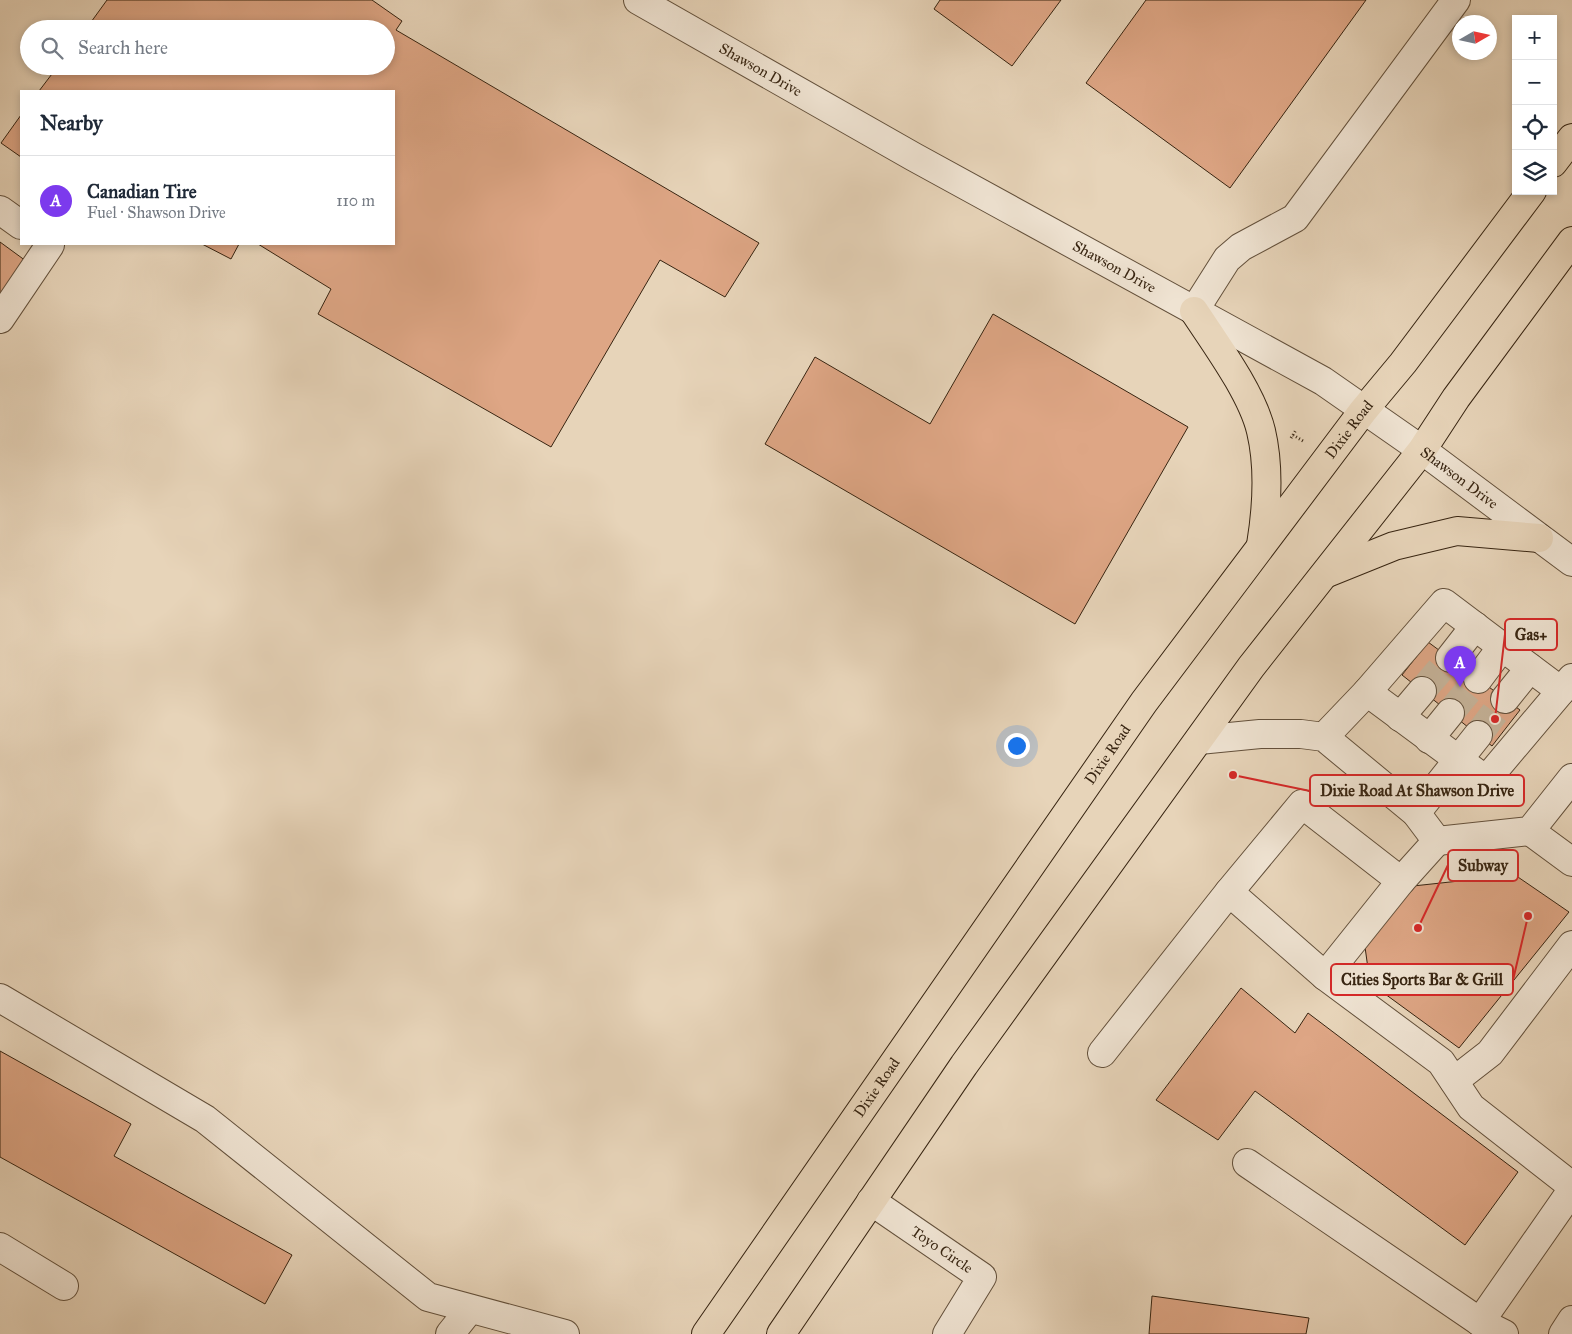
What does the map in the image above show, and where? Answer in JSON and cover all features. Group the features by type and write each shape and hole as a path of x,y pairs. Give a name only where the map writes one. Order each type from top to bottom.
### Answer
{"main road":[{"path":"1557,158 1572,138"},
{"name":"Dixie Road","path":"706,1334 1144,702 1363,411 1404,363 1529,195"},
{"path":"781,1334 964,1065 1251,667 1422,450 1456,398 1572,241"},
{"path":"1194,311 1220,350 1250,404 1261,430 1267,469 1265,519 1260,547"},
{"path":"1325,574 1394,546 1457,531 1538,538"}],"street":[{"name":"Shawson Drive","path":"638,0 914,157 1323,381 1363,411 1422,450 1572,562"},
{"path":"1194,311 1227,259 1241,247 1295,218 1456,0"},
{"path":"0,210 20,224"},
{"path":"0,319 50,245"},
{"path":"1324,737 1367,692 1444,603 1530,668 1566,685 1486,780 1367,692"},
{"path":"1450,658 1475,626"},
{"path":"1478,678 1502,647"},
{"path":"1506,699 1530,668"},
{"path":"1400,717 1422,691"},
{"path":"1429,739 1450,713"},
{"path":"1199,740 1260,734 1301,734 1324,737 1416,813 1438,841"},
{"path":"1416,813 1478,735"},
{"path":"1530,832 1572,778"},
{"path":"1102,1053 1229,892 1302,804 1401,881"},
{"path":"1325,976 1401,881 1438,841 1530,832 1572,862"},
{"path":"1229,892 1325,976 1441,1062 1471,1107 1572,1186"},
{"path":"1454,1081 1490,1052 1572,945"},
{"path":"0,998 206,1119 428,1297 565,1334"},
{"path":"1247,1162 1480,1322 1504,1334"},
{"path":"1480,1322 1572,1190"},
{"name":"Toyo Circle","path":"871,1201 982,1277 947,1334"},
{"path":"0,1247 64,1286"},
{"path":"450,1334 470,1309"},
{"path":"1562,1334 1572,1320"}],"path":[{"path":"1293,435 1303,441"}],"building":[{"path":"107,0 372,0 402,21 396,30 759,243 725,297 660,260 551,447 318,314 331,289 260,245 395,245 395,90 40,90 51,75 395,75 395,20 93,20"},
{"path":"940,0 1061,0 1012,66 934,9"},
{"path":"1146,0 1366,0 1230,188 1086,83"},
{"path":"20,116 20,156 1,143"},
{"path":"0,242 26,261 0,299"},
{"path":"204,245 238,245 231,259"},
{"path":"993,314 1188,427 1075,624 765,444 815,357 930,424"},
{"path":"1428,642 1520,710 1492,746 1402,675"},
{"path":"1515,875 1569,912 1459,1048 1370,983 1365,947 1413,886"},
{"path":"1241,988 1295,1033 1308,1013 1518,1172 1465,1245 1255,1091 1218,1140 1156,1100"},
{"path":"0,1051 131,1124 114,1156 292,1255 265,1304 0,1157"},
{"path":"1152,1296 1309,1318 1306,1334 1149,1334"}],"tunnel":[{"path":"1422,691 1450,658"},
{"path":"1450,713 1478,679"},
{"path":"1478,735 1505,699"}],"place":[{"name":"Canadian Tire","path":"1460,687"},
{"name":"Gas+","path":"1495,719"},
{"name":"Dixie Road At Shawson Drive","path":"1233,775"},
{"name":"Cities Sports Bar & Grill","path":"1528,916"},
{"name":"Subway","path":"1418,928"}]}
